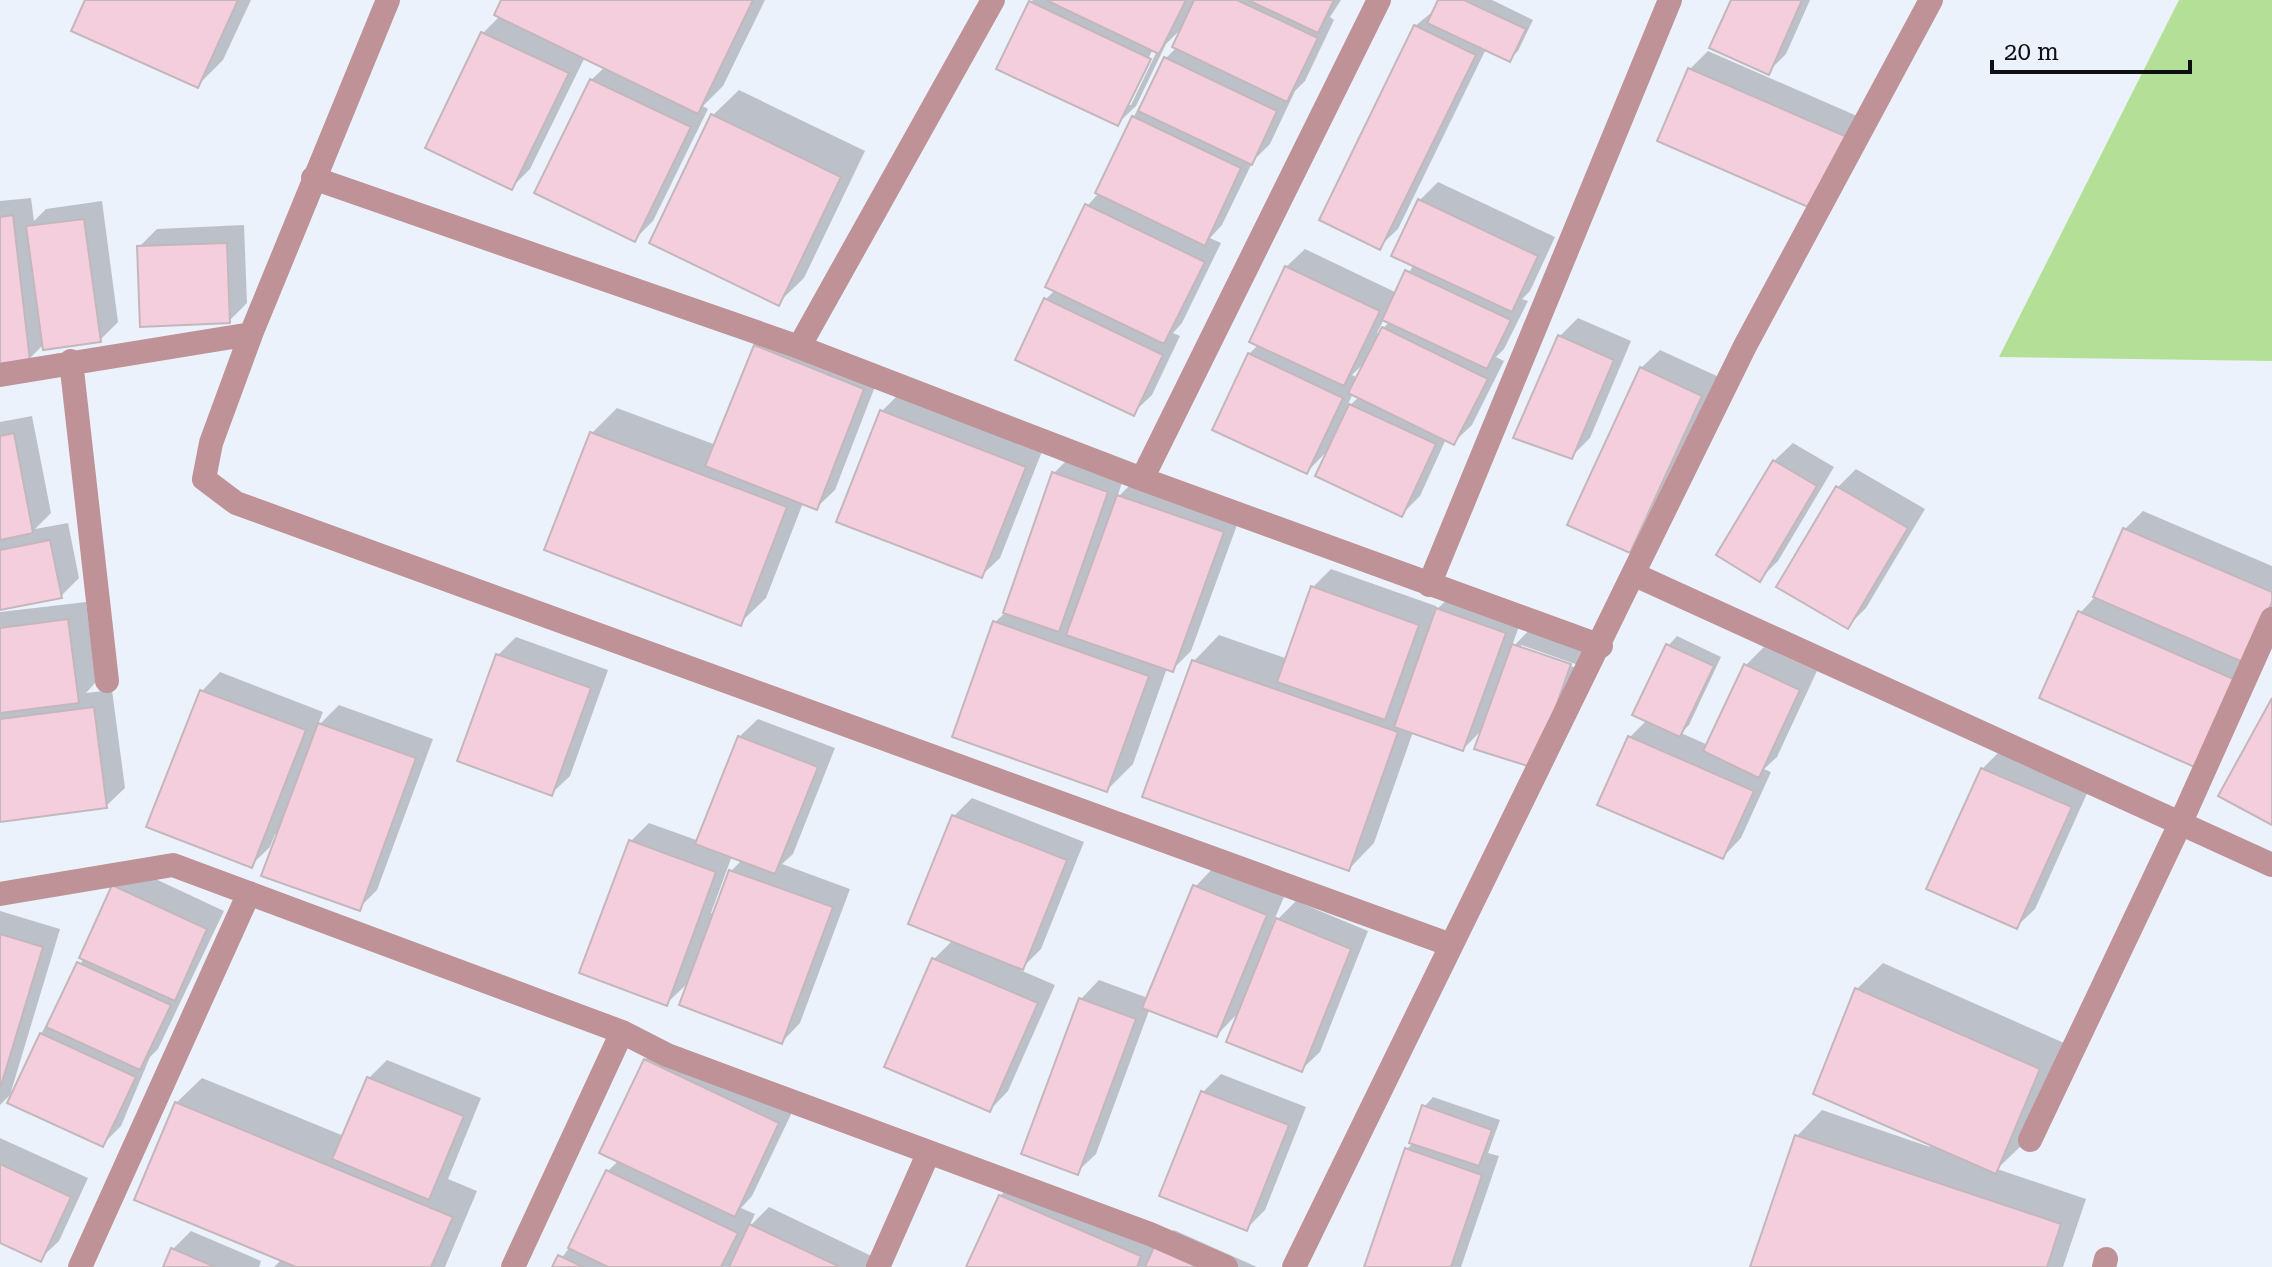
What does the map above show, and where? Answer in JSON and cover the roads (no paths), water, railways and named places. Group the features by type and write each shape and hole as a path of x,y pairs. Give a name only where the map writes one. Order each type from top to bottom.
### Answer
{"street":[{"path":"388,0 251,334 211,443 204,479 236,503 1451,945"},
{"path":"799,347 993,0"},
{"path":"1142,479 1379,0"},
{"path":"1429,585 1670,0"},
{"path":"1297,1266 1745,346 1931,0"},
{"path":"313,178 799,347 1142,479 1601,646"},
{"path":"0,375 251,334"},
{"path":"71,361 107,681"},
{"path":"1633,574 2272,865"},
{"path":"2030,1140 2180,824 2272,619"},
{"path":"0,894 173,865 622,1032 667,1055 1150,1234 1226,1267"},
{"path":"80,1267 249,893"},
{"path":"513,1267 622,1032"},
{"path":"878,1267 928,1154"}]}
